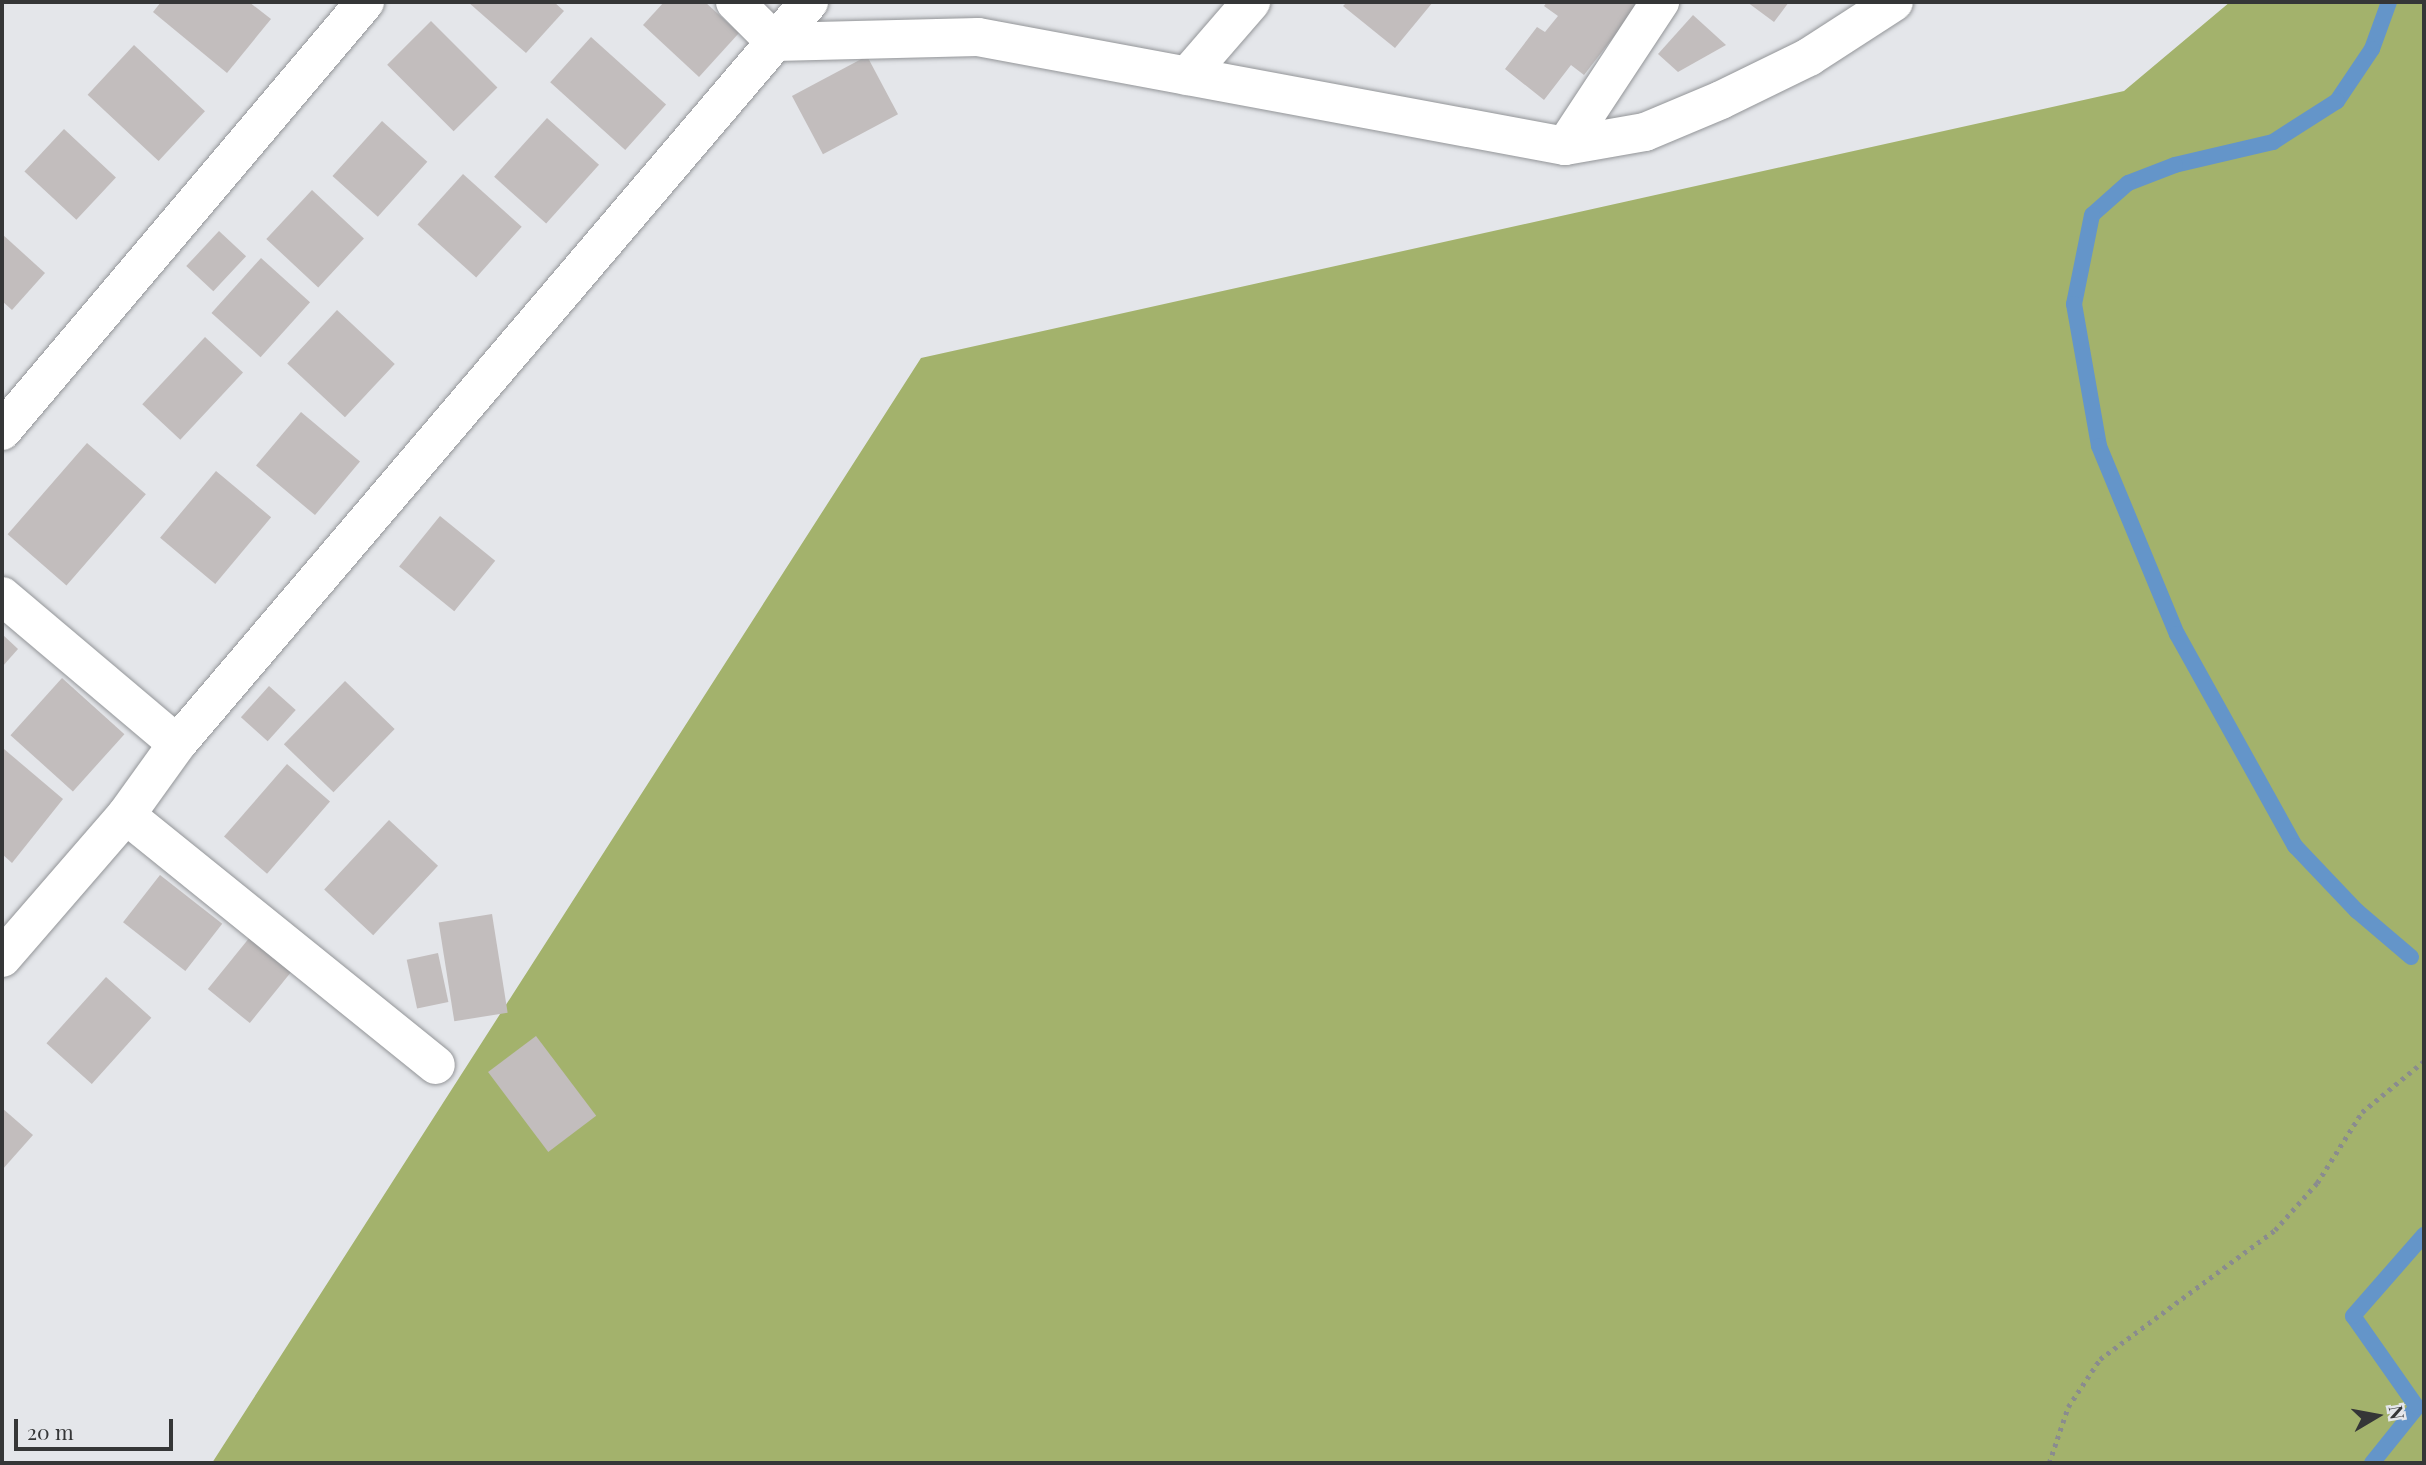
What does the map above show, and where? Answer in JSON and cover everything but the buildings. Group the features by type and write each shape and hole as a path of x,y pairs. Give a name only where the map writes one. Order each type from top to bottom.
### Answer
{"street":[{"path":"2,431 365,2"},
{"path":"735,2 775,42 978,37 1564,146 1645,132 1721,100 1809,57 1894,2"},
{"path":"2,958 126,815 177,744 809,2"},
{"path":"1187,76 1251,2"},
{"path":"1564,146 1660,2"},
{"path":"2,596 177,744"},
{"path":"126,815 436,1065"}],"path":[{"path":"2049,1463 2068,1407 2100,1359 2275,1230 2317,1183 2362,1112 2424,1061"}],"green space":[{"path":"2230,2 2424,2 2424,1463 212,1463 921,358 2124,91"}],"waterway":[{"path":"2389,2 2372,49 2337,101 2273,142 2175,165 2128,183 2092,215 2074,304 2099,446 2177,634 2295,846 2357,911 2411,957"},
{"path":"2372,1463 2417,1407 2353,1316 2424,1235"}]}
